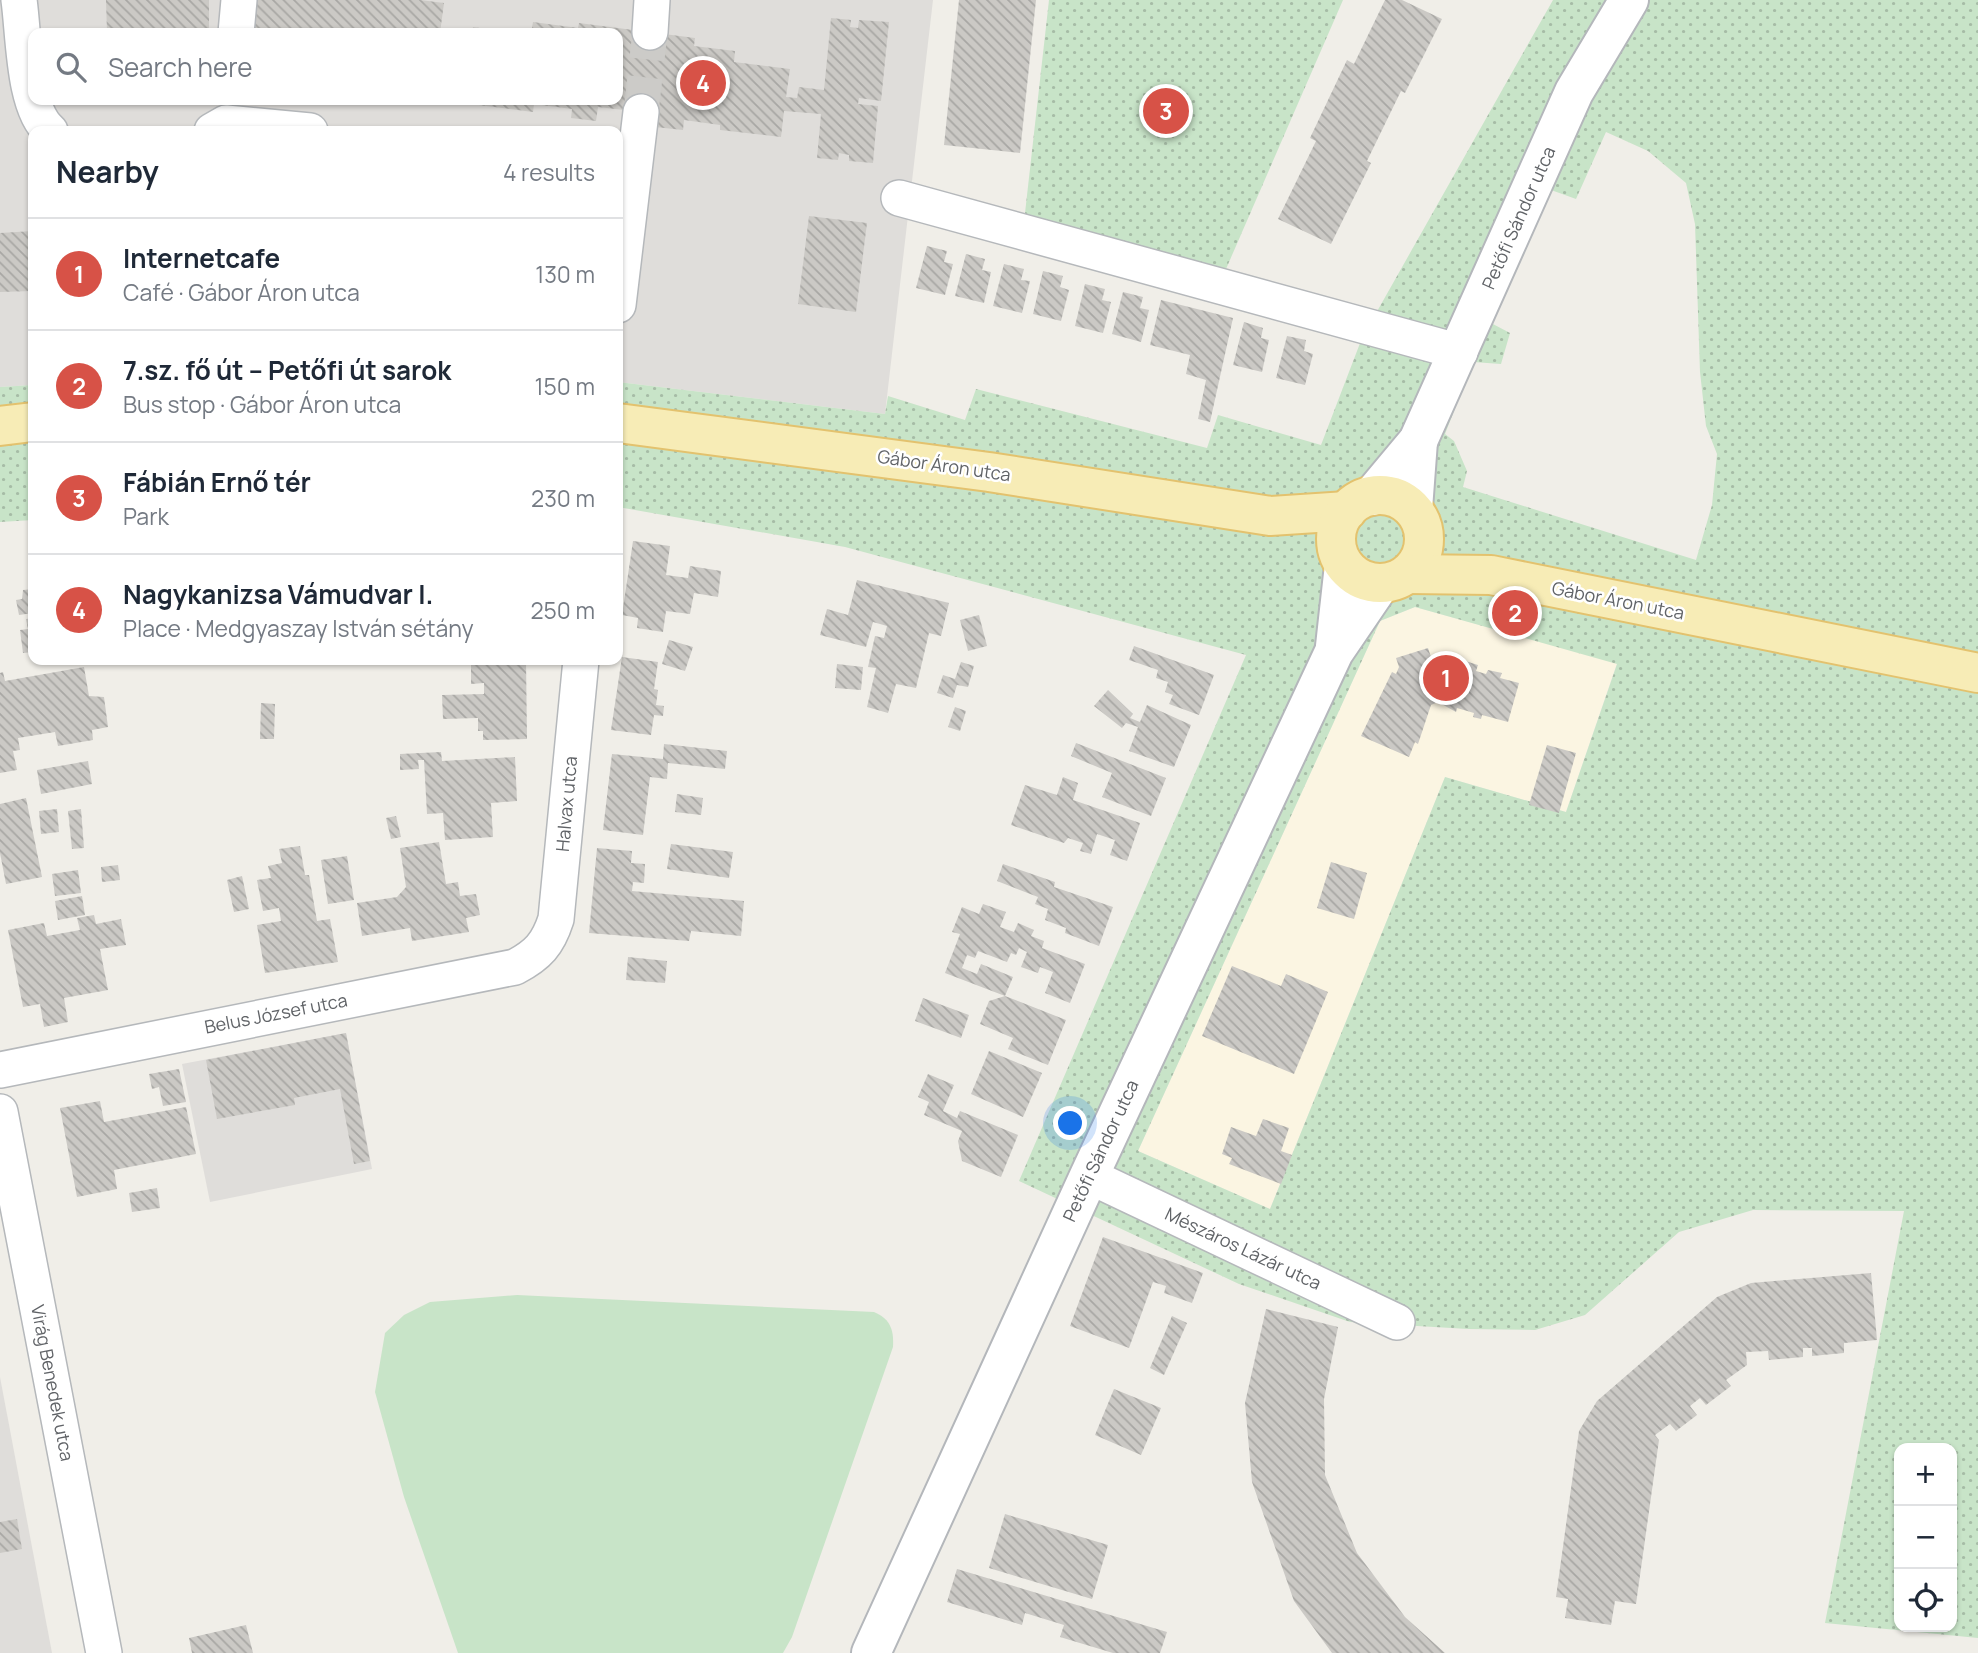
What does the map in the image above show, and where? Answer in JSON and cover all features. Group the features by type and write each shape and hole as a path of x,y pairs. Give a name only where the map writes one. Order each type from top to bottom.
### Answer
{"main road":[{"path":"0,426 28,423"},
{"name":"Gábor Áron utca","path":"623,424 989,472 1270,516 1401,500 1418,522 1491,575"},
{"path":"1341,558 1339,523 1359,504"},
{"name":"Gábor Áron utca","path":"1270,516 1341,558 1354,575 1395,579 1491,575 1978,673"},
{"path":"1395,579 1418,563 1418,522"}],"street":[{"path":"19,0 28,67"},
{"path":"236,28 239,0"},
{"name":"Petőfi Sándor utca","path":"1359,504 1418,441 1574,92 1629,0"},
{"path":"35,105 38,116 46,126"},
{"path":"623,216 626,163 641,113"},
{"path":"222,118 276,126"},
{"path":"899,198 1460,352"},
{"name":"Petőfi Sándor utca","path":"1418,441 1418,522"},
{"name":"Petőfi Sándor utca","path":"1334,652 1341,558"},
{"name":"Petőfi Sándor utca","path":"871,1653 1089,1176 1334,652 1395,579"},
{"name":"Halvax utca","path":"545,946 556,919 581,665"},
{"name":"Belus József utca","path":"0,1070 514,967 533,958 545,946"},
{"name":"Virág Benedek utca","path":"0,1112 104,1653"},
{"name":"Mészáros Lázár utca","path":"1089,1176 1397,1322"}],"shaded area":[{"path":"0,0 933,0 885,414 623,383 623,126 28,126 28,385 0,387"},
{"path":"1415,607 1617,663 1566,812 1445,777 1270,1209 1138,1151 1380,621"},
{"path":"346,1033 372,1169 210,1202 182,1064"},
{"path":"0,1377 52,1653 0,1653"}],"green space":[{"path":"1049,0 1343,0 1226,269 1024,222"},
{"path":"1553,0 1978,0 1978,1638 1917,1632 1957,1632 1957,1443 1894,1443 1894,1630 1825,1623 1904,1211 1753,1210 1679,1232 1585,1315 1535,1330 1468,1329 1350,1322 1239,1284 1019,1181 1246,655 845,547 623,508 623,383 885,414 888,396 965,420 976,389 1207,448 1218,415 1321,445 1362,338","holes":["1606,132 1648,151 1686,183 1695,224 1700,372 1706,426 1717,454 1712,505 1696,560 1463,487 1467,471 1454,441 1445,434 1473,362 1501,364 1510,333 1491,323 1551,190 1576,199","1415,607 1617,664 1566,812 1445,777 1270,1209 1138,1151 1380,621"]},
{"path":"28,385 28,520 0,522 0,387"},
{"path":"517,1295 874,1312 887,1321 892,1330 893,1347 792,1637 783,1653 458,1653 404,1497 375,1392 385,1333 404,1315 430,1302"}],"building":[{"path":"106,0 209,0 209,28 107,28"},
{"path":"249,0 420,0 444,3 441,28 246,28"},
{"path":"959,0 1036,0 1020,153 944,145"},
{"path":"1385,0 1402,0 1442,19 1405,93 1401,91 1367,161 1371,163 1331,244 1278,219 1316,141 1310,138 1347,60 1354,64"},
{"path":"831,18 851,20 850,27 858,28 859,20 889,22 881,101 859,98 858,104 878,106 873,163 849,161 849,155 839,153 838,160 817,158 821,114 784,111 781,137 720,130 720,125 684,120 683,130 655,127 641,112 598,107 596,121 571,118 572,109 542,105 623,105 623,29 695,38 694,46 735,51 734,62 790,69 786,97 797,98 799,87 824,90"},
{"path":"533,22 578,28 532,28"},
{"path":"579,23 618,28 578,28"},
{"path":"479,105 534,105 533,112"},
{"path":"809,216 867,223 856,312 798,304"},
{"path":"28,231 28,291 0,292 0,233"},
{"path":"927,246 947,251 944,262 953,264 945,295 916,288"},
{"path":"966,254 985,259 982,270 991,272 984,303 955,296"},
{"path":"1004,264 1024,269 1021,280 1030,281 1022,313 993,306"},
{"path":"1043,271 1063,276 1060,287 1069,290 1061,321 1033,314"},
{"path":"1085,284 1105,289 1102,300 1111,302 1103,333 1075,326"},
{"path":"1123,292 1143,297 1140,308 1149,310 1141,342 1112,334"},
{"path":"1161,300 1233,318 1210,422 1198,419 1206,380 1186,374 1190,355 1150,345"},
{"path":"1244,322 1263,328 1261,338 1269,340 1262,372 1233,365"},
{"path":"1287,336 1306,340 1304,351 1313,354 1305,385 1276,378"},
{"path":"633,541 670,546 666,575 688,578 690,566 721,571 718,597 694,593 690,614 666,611 663,632 637,628 638,618 623,615"},
{"path":"857,580 949,603 941,636 929,633 916,688 896,684 888,713 867,707 876,668 868,667 875,636 884,638 887,626 873,622 866,647 820,635 827,609 848,615"},
{"path":"23,590 28,590 28,614 19,615 16,600 22,599"},
{"path":"979,615 987,646 968,651 960,620"},
{"path":"28,629 28,652 23,653 20,630"},
{"path":"669,640 693,647 685,671 662,664"},
{"path":"1134,646 1214,675 1199,715 1169,704 1173,695 1165,692 1168,682 1156,678 1158,670 1129,660"},
{"path":"1428,648 1431,657 1438,654 1449,657 1447,665 1459,669 1462,660 1478,665 1476,671 1486,674 1488,670 1502,673 1500,678 1519,683 1508,722 1482,715 1481,719 1473,717 1474,713 1457,708 1456,712 1438,702 1431,705 1418,744 1415,742 1409,757 1361,736 1392,672 1396,674 1399,667 1396,658"},
{"path":"623,657 658,662 654,689 658,690 656,705 664,706 663,716 654,715 651,735 611,730"},
{"path":"961,662 974,666 968,687 957,685 953,698 937,693 943,675 955,679"},
{"path":"837,664 863,667 861,690 835,688"},
{"path":"471,665 526,665 527,739 483,740 483,731 478,731 478,718 443,719 442,695 484,694 484,683 471,684"},
{"path":"84,667 89,696 104,697 108,727 92,730 93,740 58,746 55,732 18,738 20,750 13,751 17,770 0,773 0,673 3,672 5,681"},
{"path":"1108,690 1133,714 1130,718 1140,722 1147,705 1191,725 1174,767 1129,751 1138,727 1126,723 1122,728 1094,706"},
{"path":"261,703 275,704 274,739 260,739"},
{"path":"955,707 966,711 960,731 948,727"},
{"path":"1076,743 1166,778 1151,816 1102,797 1112,773 1071,756"},
{"path":"664,744 727,751 725,769 668,763 667,779 650,777 643,835 603,830 612,754 663,759"},
{"path":"1547,745 1576,753 1559,813 1529,805"},
{"path":"441,752 442,761 515,757 517,801 491,803 493,837 445,840 443,813 427,814 424,760 418,760 419,769 400,770 400,754"},
{"path":"88,761 92,784 41,794 37,770"},
{"path":"1063,777 1078,783 1073,800 1140,823 1127,861 1110,855 1115,840 1097,834 1091,854 1080,851 1083,843 1068,838 1064,843 1011,825 1025,785 1057,795"},
{"path":"677,794 703,798 701,815 675,812"},
{"path":"26,798 42,877 6,884 0,853 0,804"},
{"path":"57,809 59,832 41,834 39,811"},
{"path":"81,809 84,848 72,849 68,811"},
{"path":"396,816 401,837 391,839 386,818"},
{"path":"439,842 446,884 458,882 460,896 476,894 480,915 466,918 469,932 412,941 410,928 362,936 357,903 397,897 406,887 400,848"},
{"path":"671,844 733,852 729,878 667,869"},
{"path":"300,846 305,875 309,875 317,921 330,919 338,962 265,973 257,925 281,921 279,908 263,911 257,880 271,878 268,866 282,863 279,849"},
{"path":"597,848 632,851 631,863 645,864 644,883 633,882 632,891 744,901 741,936 691,931 689,941 589,933"},
{"path":"347,856 354,900 328,904 321,860"},
{"path":"1331,862 1367,873 1354,919 1317,908"},
{"path":"1003,864 1055,882 1054,887 1113,907 1099,946 1065,933 1066,928 1045,920 1048,909 1035,904 1038,897 997,881"},
{"path":"118,865 120,880 102,882 101,867"},
{"path":"78,870 81,893 55,896 52,874"},
{"path":"242,876 249,909 234,912 227,880"},
{"path":"82,896 85,915 58,920 55,901"},
{"path":"983,904 1006,912 1000,927 1014,932 1018,923 1034,930 1031,936 1044,941 1042,948 1085,964 1070,1003 1045,993 1053,972 1040,967 1038,973 1021,967 1027,952 1019,948 1016,955 1011,953 1007,962 978,951 975,958 967,955 962,968 977,974 981,964 1013,977 1005,996 945,973 960,934 952,932 962,907 979,914"},
{"path":"94,915 96,924 121,919 126,945 100,949 108,990 64,998 68,1022 44,1027 40,1004 23,1007 8,930 44,923 47,936 80,930 77,918"},
{"path":"628,957 667,961 665,983 626,980"},
{"path":"1232,966 1281,986 1286,974 1328,992 1294,1074 1202,1036"},
{"path":"1005,996 1066,1020 1048,1065 1008,1049 1013,1038 980,1024 989,1001"},
{"path":"923,998 969,1015 961,1038 915,1021"},
{"path":"346,1033 370,1161 354,1164 340,1089 294,1098 295,1105 217,1119 206,1060"},
{"path":"989,1051 1042,1073 1023,1117 971,1094"},
{"path":"179,1069 186,1102 163,1106 159,1087 152,1089 149,1074"},
{"path":"928,1074 954,1085 943,1111 957,1118 960,1111 1018,1135 1001,1177 962,1161 958,1141 962,1131 924,1115 929,1102 918,1097"},
{"path":"100,1101 104,1122 186,1107 196,1154 114,1170 117,1189 77,1197 60,1108"},
{"path":"1263,1119 1289,1128 1281,1151 1292,1155 1281,1184 1229,1164 1232,1158 1222,1154 1231,1127 1256,1136"},
{"path":"157,1188 160,1208 132,1212 129,1193"},
{"path":"1103,1237 1203,1273 1192,1303 1164,1293 1166,1286 1153,1282 1129,1348 1070,1326"},
{"path":"1871,1273 1877,1340 1844,1343 1844,1353 1812,1356 1812,1348 1803,1348 1803,1357 1769,1360 1768,1351 1746,1352 1747,1365 1726,1380 1731,1386 1706,1405 1700,1398 1690,1406 1697,1415 1676,1431 1670,1424 1655,1435 1659,1440 1636,1604 1615,1601 1611,1625 1565,1618 1568,1599 1556,1597 1579,1431 1597,1401 1717,1297 1751,1283"},
{"path":"1266,1309 1338,1327 1324,1399 1325,1475 1357,1553 1405,1617 1445,1653 1332,1653 1294,1601 1252,1482 1245,1403"},
{"path":"1172,1316 1187,1323 1164,1375 1150,1368"},
{"path":"1114,1389 1161,1408 1141,1455 1095,1435"},
{"path":"1005,1514 1108,1545 1092,1599 989,1568"},
{"path":"17,1519 22,1549 0,1553 0,1522"},
{"path":"957,1569 1167,1632 1160,1653 1113,1653 1060,1637 1064,1625 1025,1613 1022,1625 947,1602"},
{"path":"246,1625 253,1653 192,1653 189,1638"}],"tunnel":[{"path":"641,112 650,32"}],"place":[{"name":"Nagykanizsa Vámudvar I.","path":"703,83"},
{"name":"Fábián Ernő tér","path":"1166,111"},
{"name":"7.sz. fő út – Petőfi út sarok","path":"1515,613"},
{"name":"Internetcafe","path":"1446,678"}]}
